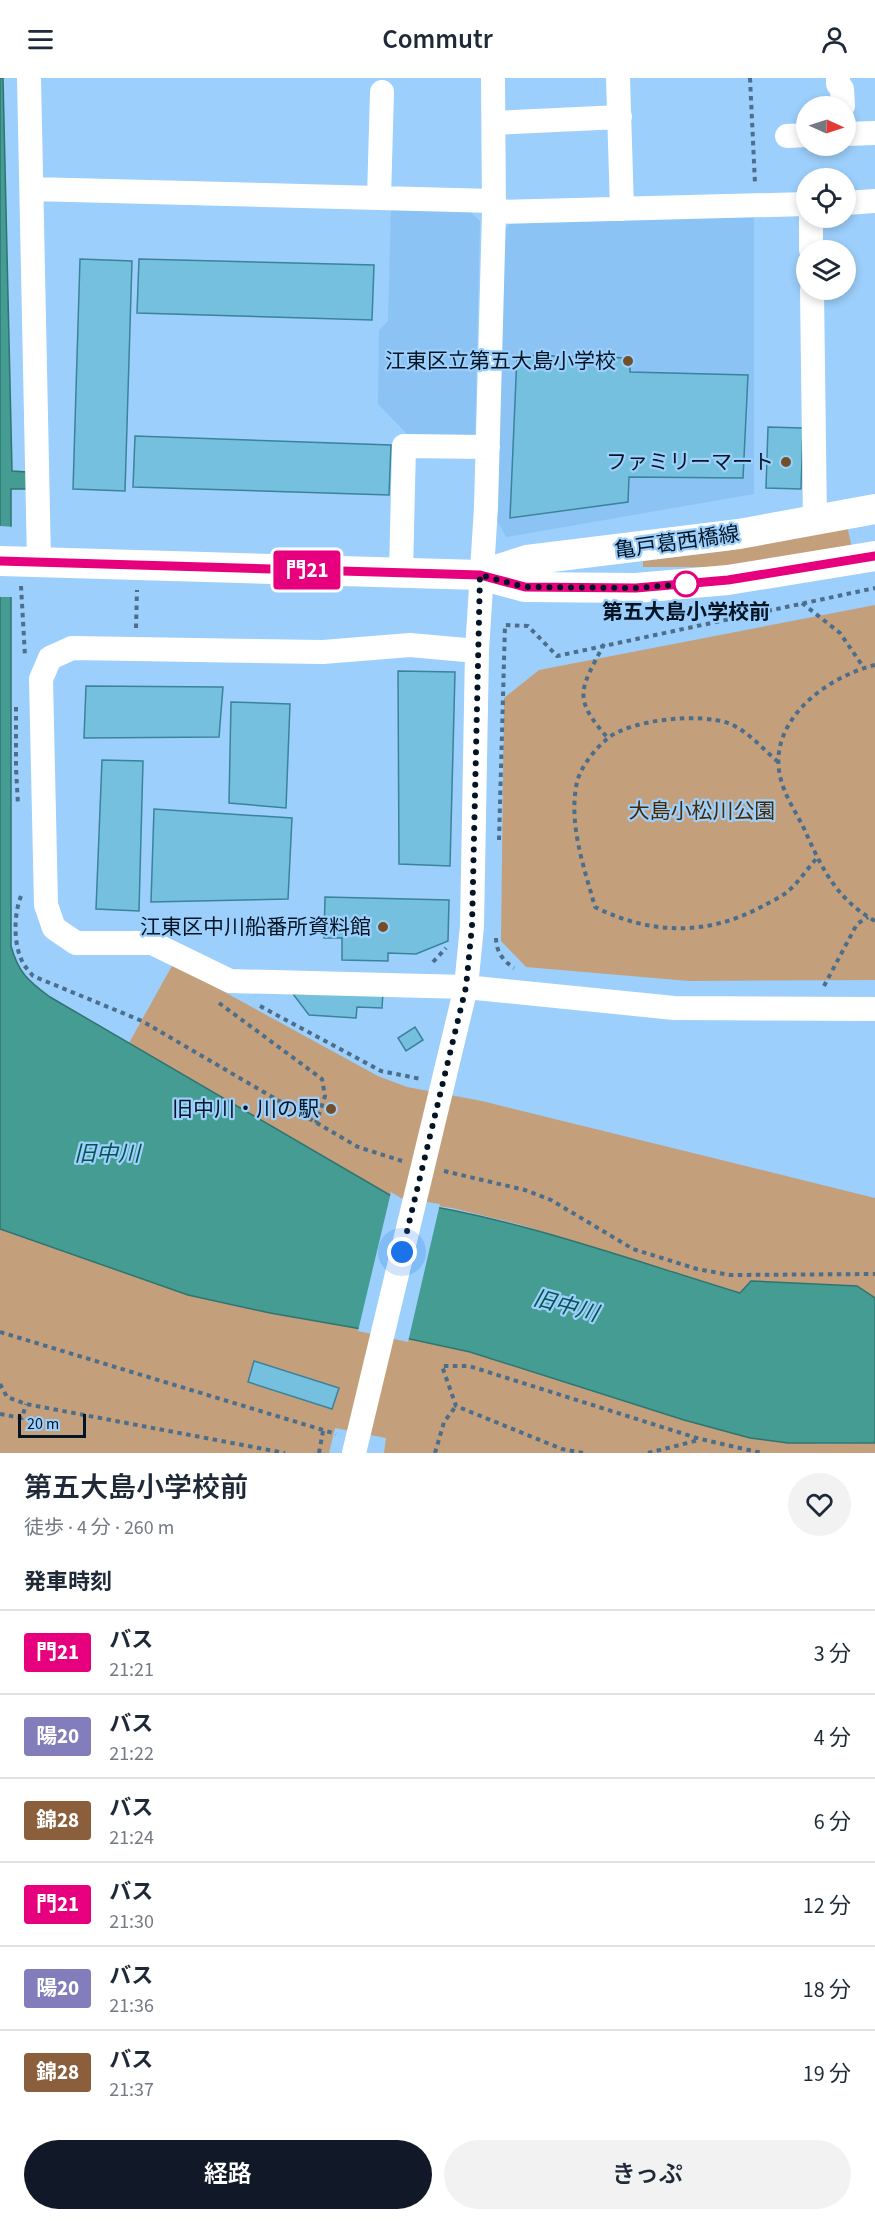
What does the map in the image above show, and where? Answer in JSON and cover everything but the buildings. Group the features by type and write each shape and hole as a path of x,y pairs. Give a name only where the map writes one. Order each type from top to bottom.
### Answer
{"main road":[{"name":"亀戸葛西橋線","path":"480,575 527,560 667,544 865,511"},
{"path":"861,558 862,552 869,544 871,534 865,511"},
{"name":"亀戸葛西橋線","path":"0,561 480,575 525,587 636,588 728,580 861,558"}],"street":[{"path":"29,78 32,189 34,561"},
{"path":"351,1440 466,987 472,926 477,651 488,447 494,207 493,78"},
{"path":"618,78 622,209"},
{"path":"838,78 842,96"},
{"path":"379,198 382,92"},
{"path":"494,123 620,117"},
{"path":"856,134 875,133"},
{"path":"32,189 379,198 494,207 622,209 796,204"},
{"path":"856,202 875,201"},
{"path":"812,300 815,521"},
{"path":"401,573 404,446 488,447"},
{"path":"477,651 410,645 323,652 72,648 50,658 41,679 46,905 54,928 76,943 152,943 230,981 466,987 674,1008 875,1009"}],"path":[{"path":"750,78 756,205"},
{"path":"499,840 505,625 528,626 556,656 875,588"},
{"path":"802,603 840,633 864,668"},
{"path":"604,644 584,684 583,700 590,718 608,738"},
{"path":"875,665 833,683 813,696 789,723 778,762 781,779 789,800 829,878 848,903 875,921"},
{"path":"778,762 755,741 731,724 712,718 687,717 653,722 619,732 608,738 590,757 578,779 573,806 577,837 595,907 617,918 642,925 708,927 741,918 786,893 817,858"},
{"path":"833,988 822,988 856,924 868,917"},
{"path":"496,936 496,948 506,963 521,972"},
{"path":"230,981 237,992 250,1000 381,1071 440,1090"},
{"path":"213,999 322,1079 325,1096 316,1123"},
{"path":"142,1021 358,1147 403,1161"},
{"path":"435,1169 525,1190 551,1200 633,1249 697,1269 730,1275 875,1274"},
{"path":"0,1332 351,1440"},
{"path":"583,1453 562,1449 456,1406 442,1366 469,1366 700,1439 762,1453"},
{"path":"0,1384 7,1397 26,1404 285,1453"},
{"path":"0,1414 22,1418 26,1404"},
{"path":"435,1453 444,1422 456,1406"},
{"path":"319,1453 323,1431"},
{"path":"648,1453 700,1439"}],"shaded area":[{"path":"467,208 480,221 475,442 415,442 378,404 379,330 388,321 391,210"},
{"name":"江東区立第五大島小学校","path":"754,214 754,494 506,537 497,520 505,229 514,218"}],"green space":[{"path":"847,526 852,548 751,567 643,567 643,561 726,551"},
{"name":"大島小松川公園","path":"875,605 875,980 689,981 526,967 501,941 504,698 539,670"},
{"path":"173,964 378,1076 407,1087 482,1101 875,1198 875,1298 740,1294 521,1225 452,1208 400,1201 129,1043"},
{"path":"0,1229 188,1295 470,1352 684,1420 819,1444 875,1443 875,1453 384,1453 386,1438 335,1428 329,1453 0,1453"}],"water":[{"name":"旧中川","path":"0,78 3,78 12,471 27,472 27,489 11,489 11,946 21,969 30,981 50,997 400,1201 444,1208 529,1229 740,1293 751,1281 857,1286 875,1298 875,1443 788,1443 750,1438 684,1420 470,1352 188,1295 0,1229"}],"pier":[{"path":"0,526 14,527 14,597 0,597"},
{"path":"391,1192 401,1198 440,1204 408,1342 358,1331"}],"bus line":[{"name":"門21","path":"0,561 480,575 525,587 636,588 728,580 875,556"}],"place":[{"name":"江東区立第五大島小学校","path":"628,361"},
{"name":"ファミリーマート","path":"786,462"},
{"name":"第五大島小学校前","path":"686,584"},
{"name":"江東区中川船番所資料館","path":"383,927"},
{"name":"旧中川・川の駅","path":"331,1109"}],"route":[{"path":"402,1252 466,987 472,926 480,575 525,587 636,588 686,584"}]}
